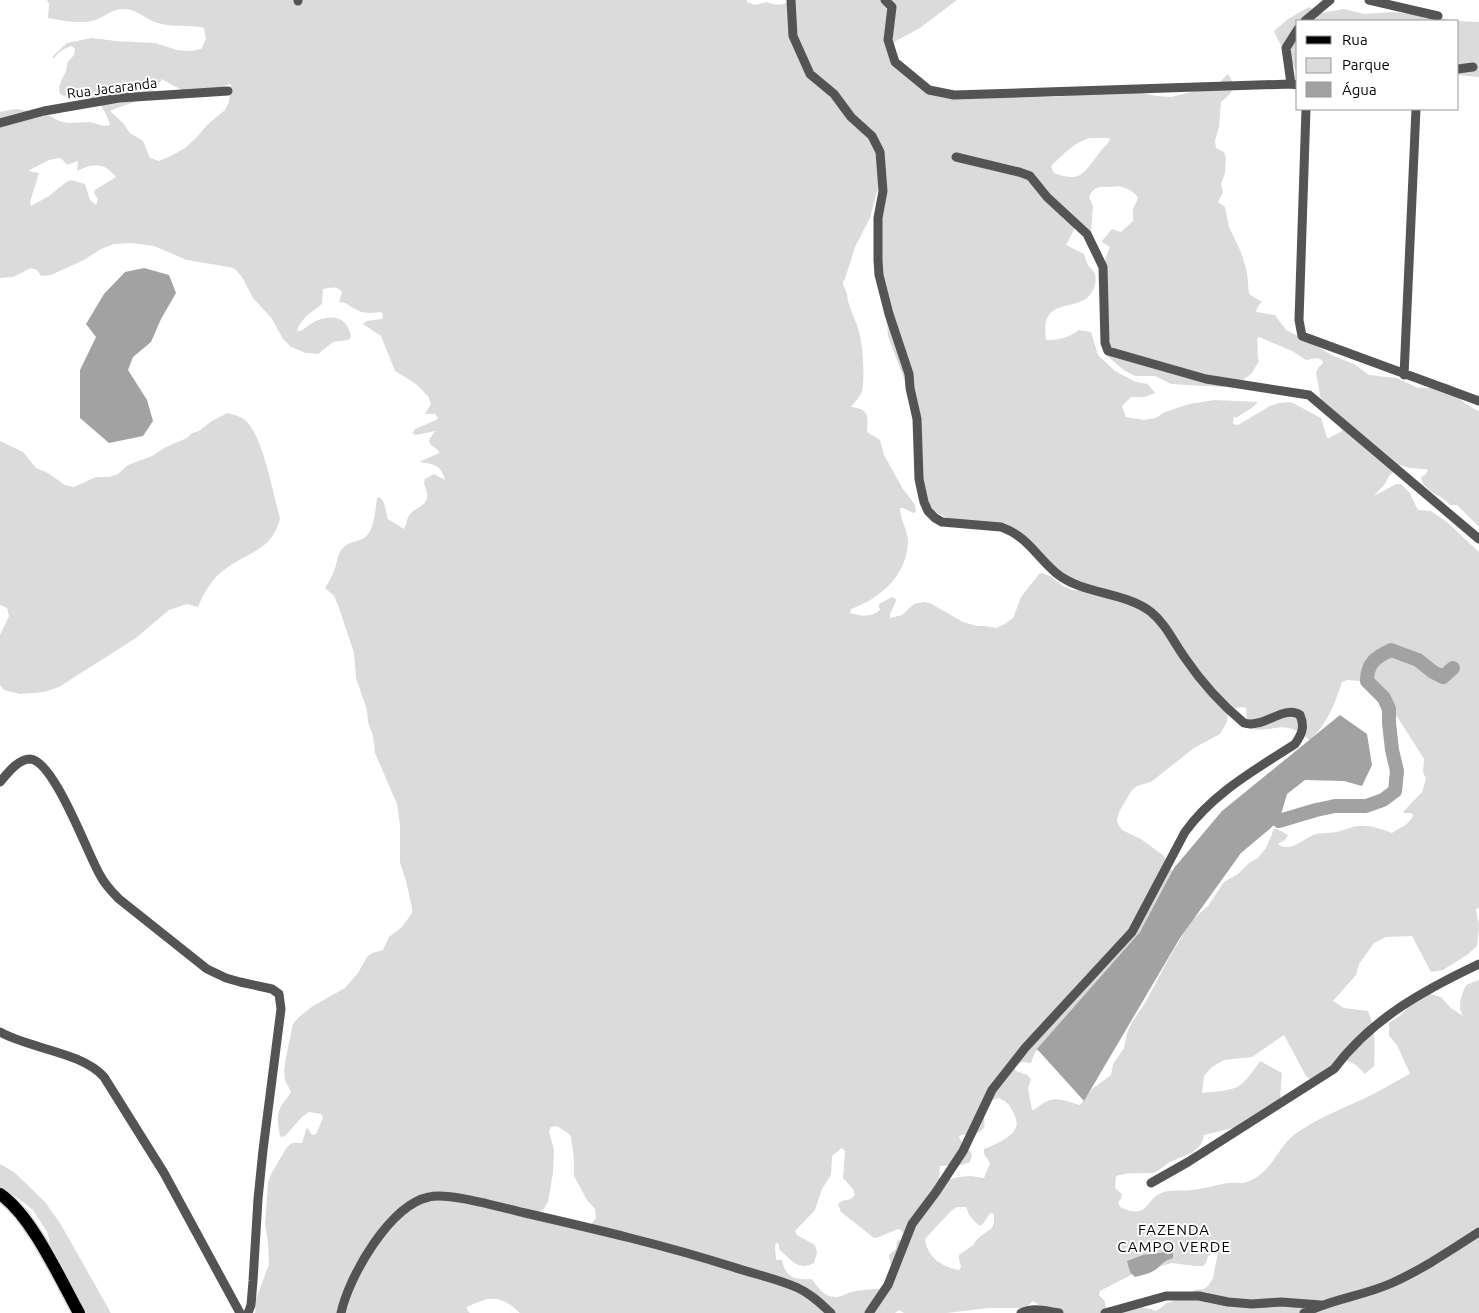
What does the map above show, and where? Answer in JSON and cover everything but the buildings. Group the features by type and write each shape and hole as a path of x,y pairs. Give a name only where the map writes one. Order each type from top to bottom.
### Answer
{"main road":[{"path":"0,1194 10,1201 24,1218 79,1313"}],"street":[{"path":"791,0 793,36 810,74 834,94 851,117 872,136 880,152 883,191 878,218 879,275 889,314 909,374 917,419 919,479 928,511 942,522 1001,527 1009,530 1024,540 1056,573 1068,580 1093,590 1126,599 1152,613 1164,626 1183,657 1204,685 1244,723 1258,724 1291,712 1300,715 1303,726 1301,735 1295,744 1234,784 1195,818 1185,832 1132,932 1025,1048 992,1090 963,1151 912,1224 888,1286 869,1313"},
{"path":"885,0 892,7 888,40 895,62 929,90 954,95 1295,84 1286,48 1296,32"},
{"path":"1306,20 1330,0"},
{"path":"1369,0 1438,16"},
{"path":"1459,69 1473,67"},
{"name":"Rua Jacaranda","path":"0,123 44,110 119,98 228,91"},
{"path":"1306,110 1299,320 1302,336 1479,401"},
{"path":"1404,374 1416,110"},
{"path":"956,157 1030,176 1047,197 1087,234 1103,267 1105,343 1108,351 1206,379 1309,395 1479,539"},
{"path":"0,782 19,763 25,760 30,759 42,764 52,778 99,874 109,889 119,899 208,969 226,978 272,989 279,994 281,1009 263,1150 251,1305 248,1313"},
{"path":"1151,1182 1188,1162 1334,1069 1347,1052 1380,1020 1443,981 1479,964"},
{"path":"0,1032 91,1065 104,1077 164,1173 240,1313"},
{"path":"341,1313 344,1299 359,1267 382,1232 409,1205 430,1196 448,1197 484,1204 615,1233 683,1251 796,1287 817,1300 830,1313"},
{"path":"1304,1313 1321,1305 1364,1294 1391,1284 1479,1232"},
{"path":"1104,1313 1166,1296 1199,1296 1228,1302 1252,1304 1282,1302 1321,1305"},
{"path":"1021,1313 1036,1309 1059,1313"}],"green space":[{"path":"47,0 747,0 747,2 755,5 767,2 779,5 790,0 957,0 920,28 896,41 891,47 889,55 928,86 957,93 1055,97 1089,93 1139,92 1171,97 1211,87 1228,74 1233,87 1231,93 1221,102 1219,127 1215,141 1216,148 1224,152 1226,158 1225,173 1221,184 1223,192 1218,202 1225,207 1229,227 1241,252 1247,272 1249,294 1262,302 1256,312 1275,315 1286,330 1331,355 1354,364 1369,375 1397,378 1418,388 1437,388 1442,383 1449,384 1463,401 1479,411 1479,527 1457,505 1450,505 1426,487 1421,477 1428,471 1426,469 1409,468 1400,465 1374,496 1396,484 1401,484 1409,492 1418,510 1431,511 1447,522 1479,552 1479,908 1476,909 1479,926 1477,946 1467,955 1443,970 1431,972 1412,936 1386,937 1374,943 1359,964 1356,975 1333,1001 1344,1008 1368,1011 1374,1032 1374,1066 1365,1074 1356,1065 1346,1060 1316,1083 1306,1076 1284,1035 1252,1057 1224,1060 1212,1067 1204,1076 1202,1093 1223,1091 1237,1087 1247,1079 1260,1061 1282,1073 1280,1099 1237,1127 1204,1135 1203,1141 1196,1149 1187,1155 1169,1162 1160,1170 1152,1173 1116,1176 1115,1188 1122,1194 1118,1202 1120,1207 1130,1211 1137,1211 1143,1210 1160,1193 1228,1183 1245,1183 1255,1178 1268,1167 1295,1134 1319,1119 1369,1096 1410,1074 1397,1045 1389,1036 1389,1023 1401,1015 1419,996 1430,994 1441,997 1451,1008 1463,1016 1460,1005 1466,985 1479,980 1479,1313 1054,1313 1033,1301 1027,1307 1021,1308 989,1308 947,1313 904,1313 899,1310 895,1313 520,1313 501,1300 489,1299 467,1307 470,1313 255,1313 256,1299 269,1264 265,1224 268,1183 271,1174 287,1147 292,1143 302,1143 307,1127 312,1135 316,1134 323,1118 321,1114 309,1112 285,1136 280,1136 278,1113 291,1092 285,1080 284,1071 293,1024 313,1006 345,988 358,973 367,957 372,953 383,950 389,937 402,927 412,913 400,862 400,825 397,804 375,753 367,710 356,678 354,653 338,605 334,596 325,588 333,573 340,551 348,544 360,540 369,533 377,498 380,497 384,503 388,519 404,529 410,514 426,501 425,479 434,474 445,480 439,468 419,462 439,453 430,444 429,440 435,431 416,435 412,433 415,429 438,418 435,414 425,414 431,404 428,396 416,384 395,371 381,336 363,324 366,321 382,319 383,315 381,312 363,312 339,302 342,292 336,288 323,289 322,304 303,319 297,331 301,331 318,320 330,317 344,322 351,337 348,340 333,342 318,354 306,353 291,347 283,339 272,319 253,298 242,277 235,269 187,260 154,246 131,243 114,244 51,275 41,276 37,270 31,268 13,277 0,278 0,112 16,109 44,113 59,121 68,123 90,122 104,126 110,125 102,106 94,100 60,94 59,90 67,63 74,55 75,49 72,46 69,47 62,50 54,58 52,57 67,43 92,38 155,43 177,50 190,51 201,49 206,39 204,28 164,24 128,9 116,10 98,19 86,22 48,18 49,4","holes":["162,79 188,93 202,97 214,95 231,84 229,102 225,110 207,125 185,148 159,161 150,158 143,141 130,133 123,123 110,111 139,100 151,92","1090,138 1110,139 1082,174 1071,177 1054,173 1051,166 1074,146","58,158 62,159 67,165 78,161 77,171 88,166 98,165 103,166 116,177 95,190 94,193 98,199 96,205 90,200 85,184 71,180 31,206 30,202 39,173 28,171 49,160","1118,186 1132,191 1138,198 1133,209 1133,221 1121,232 1112,229 1102,241 1110,247 1103,265 1107,269 1103,345 1107,356 1125,371 1135,376 1155,376 1171,384 1222,387 1243,380 1252,373 1259,361 1257,339 1259,337 1292,351 1306,360 1317,358 1323,361 1316,373 1321,400 1340,425 1342,431 1327,438 1321,418 1291,402 1270,406 1238,425 1233,424 1234,416 1236,418 1258,402 1215,400 1189,404 1165,412 1156,418 1144,420 1126,417 1122,406 1131,397 1145,397 1155,393 1148,384 1136,382 1115,371 1098,355 1091,332 1079,330 1064,338 1046,340 1046,325 1049,316 1055,310 1087,298 1095,286 1095,274 1087,264 1084,254 1066,245 1075,228 1090,234 1093,206 1089,197 1095,189","878,190 882,190 880,282 886,310 888,336 913,407 924,500 934,511 949,519 1020,531 1054,567 1081,590 1069,589 1050,576 1040,573 1021,597 1013,618 996,628 963,622 930,603 924,602 914,604 902,615 890,618 896,599 892,597 879,604 880,610 873,614 850,613 851,609 862,605 882,592 897,575 903,565 908,542 900,508 913,513 916,512 915,505 903,489 884,455 880,440 867,432 866,414 861,409 851,407 862,391 862,345 843,280 844,282 855,247 870,218 876,194","1347,680 1361,681 1372,686 1389,704 1424,759 1423,772 1426,779 1422,792 1403,812 1413,815 1410,821 1392,833 1371,827 1356,826 1337,832 1313,835 1296,845 1287,847 1278,844 1285,840 1288,835 1274,829 1266,848 1258,858 1249,863 1238,874 1224,882 1208,906 1191,921 1145,1003 1132,1022 1127,1033 1124,1048 1113,1064 1111,1075 1092,1089 1080,1105 1056,1099 1032,1110 1028,1088 1031,1079 1027,1075 1016,1071 1013,1066 1022,1062 1031,1063 1035,1052 1038,1050 1051,1051 1175,891 1173,873 1164,856 1141,839 1122,830 1118,824 1119,812 1132,790 1137,786 1151,782 1194,748 1220,734 1227,722 1230,709 1246,708 1247,723 1250,729 1260,730 1286,727 1310,740 1326,720 1342,682","999,1098 1012,1109 1017,1125 1014,1131 1002,1141 984,1149 984,1154 990,1163 984,1178 959,1177 939,1182 940,1166 962,1165 970,1162 972,1154 959,1136 977,1133 982,1130 984,1126 984,1112 989,1101","557,1126 571,1137 574,1176 587,1200 595,1209 596,1218 590,1226 528,1219 543,1210 548,1202 553,1173 554,1150 549,1131 551,1127","842,1148 845,1151 843,1178 853,1189 855,1195 851,1199 838,1204 841,1212 874,1238 898,1229 901,1230 905,1237 897,1241 896,1249 889,1255 893,1278 888,1289 856,1291 836,1297 829,1296 812,1279 792,1277 786,1271 782,1260 776,1260 776,1243 779,1244 779,1249 795,1263 804,1266 814,1263 817,1253 815,1245 797,1235 795,1231 815,1210 822,1189 831,1175 832,1156","957,1207 966,1207 969,1215 979,1226 983,1224 990,1213 994,1214 992,1228 959,1255 961,1267 959,1270 941,1264 936,1260 929,1251 925,1239","1216,1251 1218,1252 1213,1278 1208,1286 1167,1303 1156,1311 1138,1307 1126,1307 1107,1311 1104,1300 1099,1295 1100,1291 1133,1274 1172,1263 1203,1266 1208,1256"]},
{"path":"1309,7 1321,13 1344,9 1364,14 1394,12 1451,20 1296,20 1296,72 1274,31 1288,19"},
{"path":"1459,21 1479,22 1479,77 1459,75"},
{"path":"227,413 241,417 251,428 262,451 271,480 280,518 277,528 267,543 218,575 198,607 187,604 169,610 136,638 59,687 44,692 20,694 4,690 0,685 0,635 9,616 7,608 0,605 0,441 23,452 36,468 48,473 65,485 74,487 96,477 109,477 118,474 128,465 152,456 166,447 187,438 192,433 199,431"},
{"path":"0,1164 14,1172 45,1202 60,1223 111,1313 87,1313 53,1255 47,1232 33,1210 15,1196 0,1189"}],"water":[{"path":"144,268 169,275 176,293 161,319 151,342 133,357 128,370 147,400 153,421 143,436 109,443 80,418 80,370 96,337 86,324 104,294 125,272"},
{"path":"1340,715 1367,734 1372,765 1362,786 1344,781 1305,780 1287,794 1279,821 1241,853 1180,938 1084,1101 1037,1049 1140,932 1174,868 1222,811"},
{"path":"1173,1251 1173,1258 1153,1271 1135,1277 1130,1272 1127,1261 1143,1255"}],"waterway":[{"path":"1279,821 1335,806 1366,806 1383,800 1395,791 1397,771 1392,750 1389,709 1384,698 1367,681 1367,675 1373,661 1391,650 1418,660 1443,677 1453,668"}],"district":[{"name":"FAZENDA CAMPO VERDE","path":"1174,1238"}]}
